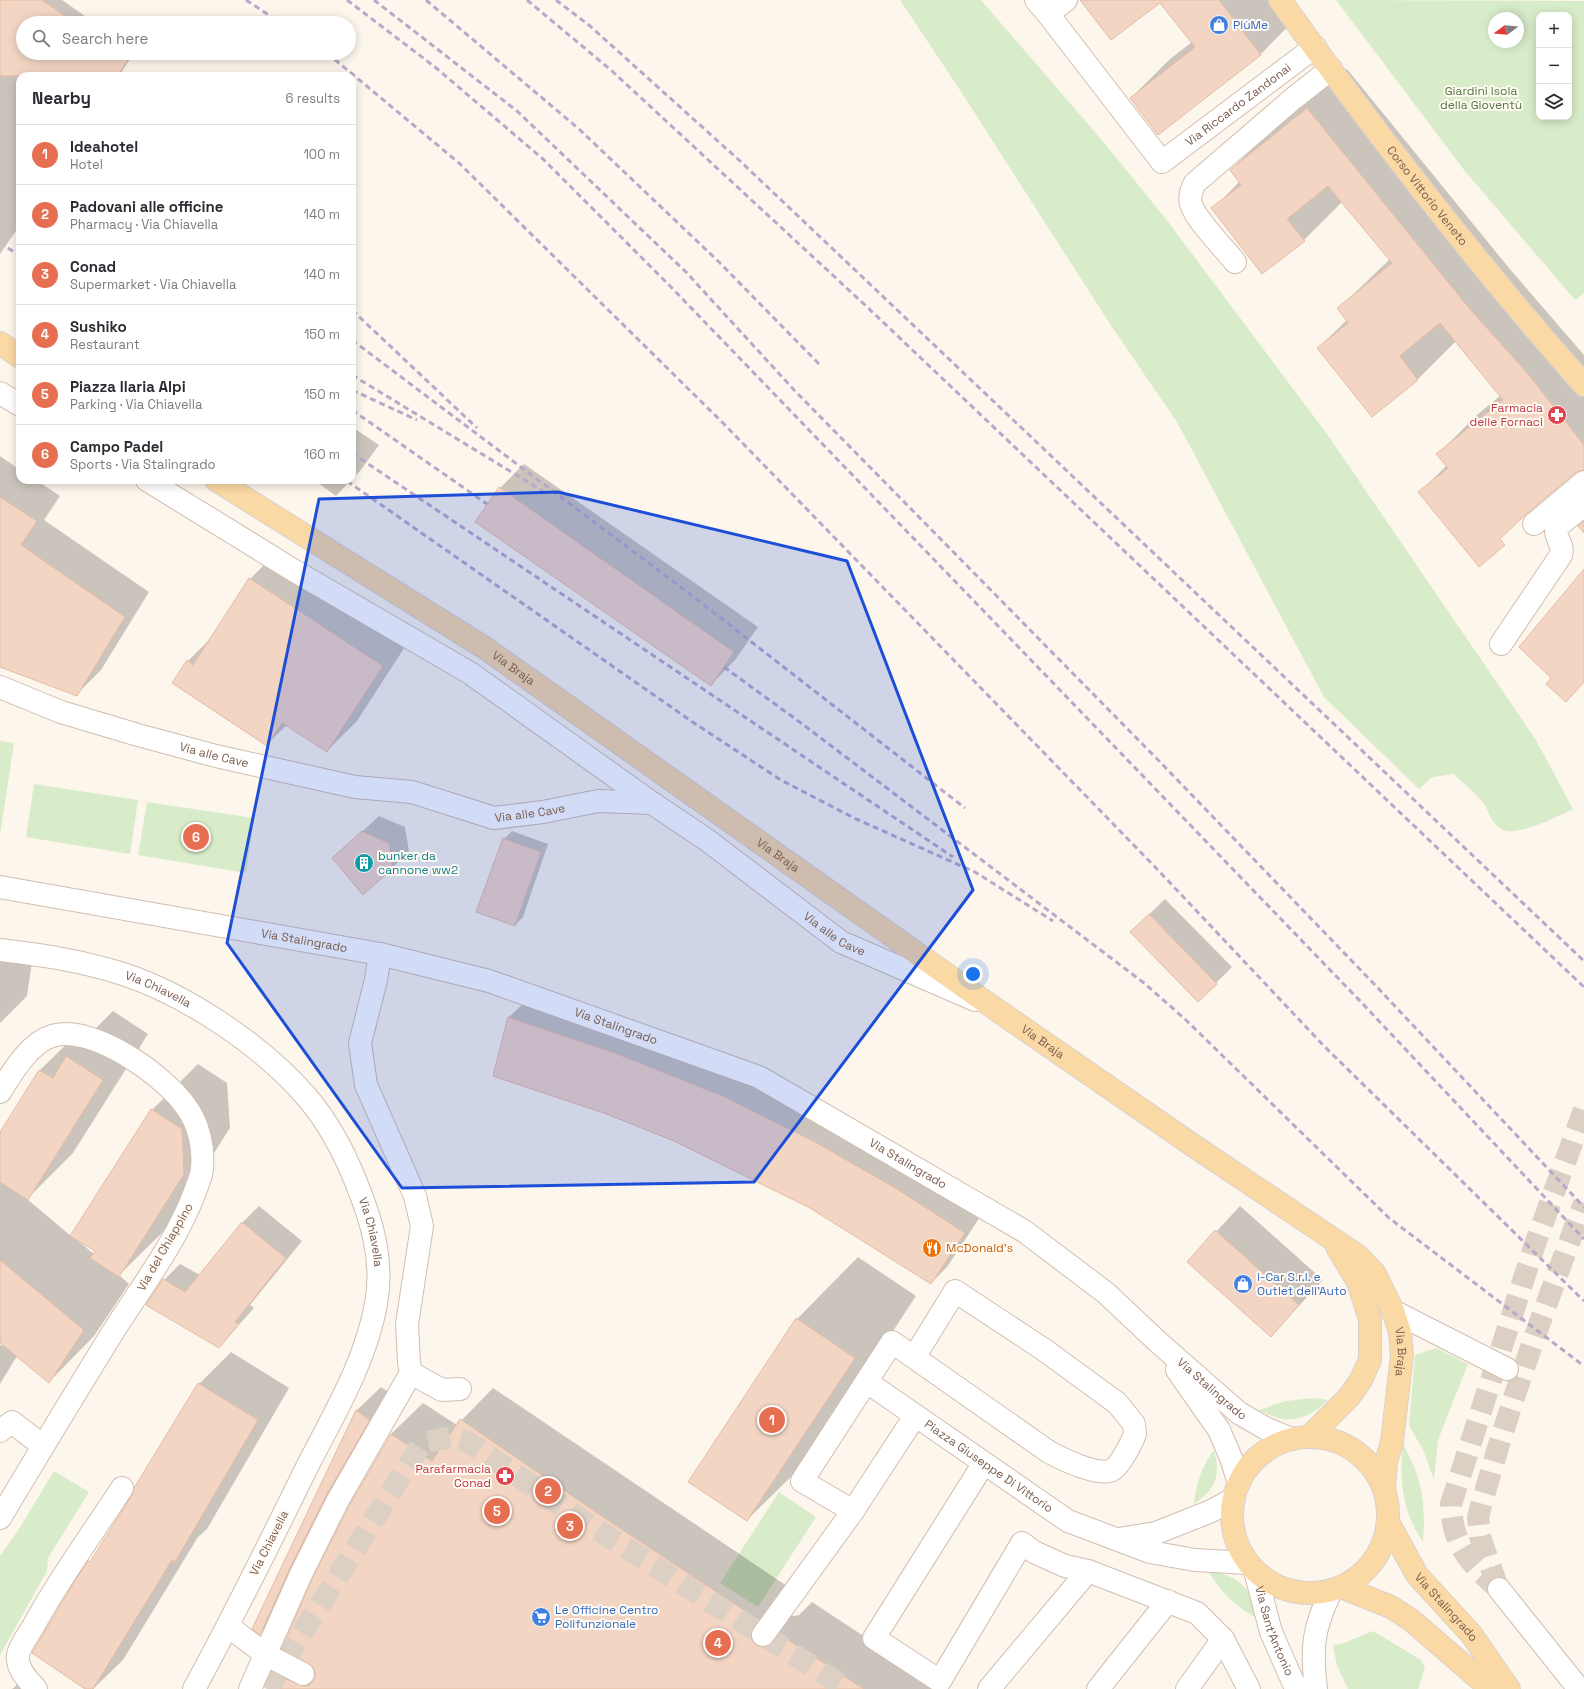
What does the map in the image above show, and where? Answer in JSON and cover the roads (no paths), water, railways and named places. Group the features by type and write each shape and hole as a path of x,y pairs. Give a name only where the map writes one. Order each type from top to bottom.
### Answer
{"main road":[{"name":"Corso Vittorio Veneto","path":"1285,2 1314,47 1432,201 1539,335 1584,385"},
{"path":"0,343 16,354"},
{"name":"Via Braja","path":"222,484 485,648 994,1008 1358,1256 1375,1274 1394,1311 1400,1332 1402,1355 1392,1442 1386,1462 1384,1487"},
{"name":"Via Braja","path":"1300,1438 1349,1397 1361,1380 1370,1360 1370,1318 1358,1282 1333,1240"},
{"path":"1300,1438 1332,1440 1354,1450 1372,1466 1384,1487 1388,1504 1388,1522 1384,1542 1374,1561 1359,1576 1336,1589 1316,1593 1299,1593 1273,1584 1252,1567 1240,1548 1234,1532 1232,1516 1236,1491 1248,1468 1260,1455 1275,1445 1300,1438"},
{"name":"Via Stalingrado","path":"1388,1522 1417,1575 1470,1634 1509,1689"},
{"path":"1336,1589 1391,1607 1411,1620 1491,1689"}],"street":[{"path":"1042,7 1066,0"},
{"name":"Via Riccardo Zandonai","path":"1042,7 1162,162 1314,47"},
{"path":"1235,262 1193,211 1190,190 1194,183 1294,98 1331,69"},
{"path":"0,393 16,403"},
{"path":"1534,524 1584,482"},
{"path":"153,484 293,570 470,673 652,803"},
{"path":"1501,644 1560,555 1562,550 1561,543 1556,532 1558,526 1584,505"},
{"name":"Via alle Cave","path":"0,687 61,712 216,756 355,787 412,792 494,818 543,812 598,801 652,803 707,840 841,942 994,1008"},
{"name":"Via Stalingrado","path":"0,886 380,954 489,981 759,1077 1024,1231 1106,1293 1158,1342 1239,1413 1265,1428 1300,1438"},
{"name":"Via Chiavella","path":"0,950 66,958 125,974 174,996 220,1022 267,1058 306,1096 331,1131 346,1159 370,1214 379,1258 376,1303 363,1349 344,1394 228,1626 194,1689"},
{"path":"250,1689 301,1574 338,1500 411,1373 407,1324 422,1226 415,1196 366,1085 360,1043 376,980 380,954"},
{"name":"Via del Chiappino","path":"0,1092 25,1056 50,1036 66,1033 88,1038 129,1056 166,1086 186,1107 196,1124 201,1143 202,1169 191,1203 162,1255 0,1518"},
{"path":"853,1511 802,1481 892,1342 915,1356 1049,1452 1065,1460 1106,1473 1114,1470 1135,1434 1134,1424 1117,1403 1044,1349 955,1292 915,1356"},
{"path":"1394,1311 1507,1369"},
{"name":"Via Stalingrado","path":"1158,1342 1219,1430 1231,1458 1236,1491"},
{"path":"411,1373 442,1390 460,1389"},
{"name":"Piazza Giuseppe Di Vittorio","path":"867,1382 1068,1521 1150,1552 1252,1567"},
{"path":"763,1635 853,1511 915,1416"},
{"path":"0,1431 12,1422 43,1446"},
{"path":"984,1463 874,1638 940,1681 1022,1543 1034,1552 1064,1566 1088,1571 1196,1613 1223,1639 1249,1689"},
{"path":"36,1689 25,1678 19,1664 18,1655 41,1612 122,1488"},
{"name":"Piazza Giuseppe Di Vittorio","path":"1117,1539 1156,1532 1209,1512 1236,1491"},
{"name":"Via Sant'Antonio","path":"1252,1567 1271,1632 1296,1687"},
{"path":"989,1689 1088,1571"},
{"name":"Via Sant'Antonio","path":"1316,1689 1313,1663 1314,1638 1321,1612 1336,1589"},
{"path":"1499,1589 1579,1689"},
{"path":"1098,1689 1168,1601"},
{"path":"228,1626 265,1654 302,1674"},
{"path":"1187,1689 1223,1639"}],"tunnel":[{"path":"1499,1589 1488,1580 1464,1552 1455,1530 1451,1504 1534,1247 1584,1110"},
{"path":"1498,1588 1480,1537 1478,1517 1501,1437 1527,1358 1584,1203"},
{"path":"267,1689 422,1443 451,1437 468,1442 582,1520 848,1689"}],"railway":[{"path":"246,0 270,16"},
{"path":"347,0 435,67 543,159 670,286 1362,1003 1584,1239"},
{"path":"374,0 517,111 686,272 795,391 1162,764 1376,986 1584,1207"},
{"path":"426,0 579,129 719,262 820,365"},
{"path":"527,0 612,71 865,305 1584,987"},
{"path":"556,0 590,26 740,161 1584,961"},
{"path":"335,60 350,72"},
{"path":"356,77 459,163 723,423 1157,869 1324,1046 1584,1301"},
{"path":"8,248 16,253"},
{"path":"356,314 477,428"},
{"path":"356,343 695,598 965,808"},
{"path":"356,377 546,493"},
{"path":"356,392 417,420"},
{"path":"356,413 487,504"},
{"path":"356,456 953,857"},
{"path":"351,484 694,723 781,780 854,818 975,872 1053,921"},
{"path":"724,667 801,723 1144,983 1186,1020 1389,1218 1584,1366"}],"place":[{"name":"PiùMe","path":"1219,25"},
{"name":"Farmacia delle Fornaci","path":"1557,415"},
{"name":"Campo Padel","path":"196,837"},
{"name":"bunker da cannone ww2","path":"364,863"},
{"name":"McDonald's","path":"932,1248"},
{"name":"i-Car S.r.l. e Outlet dell'Auto","path":"1243,1284"},
{"name":"Ideahotel","path":"772,1420"},
{"name":"Parafarmacia Conad","path":"505,1476"},
{"name":"Padovani alle officine","path":"548,1491"},
{"name":"Piazza Ilaria Alpi","path":"497,1511"},
{"name":"Conad","path":"570,1526"},
{"name":"Le Officine Centro Polifunzionale","path":"541,1617"},
{"name":"Sushiko","path":"718,1643"}],"park label":[{"name":"Giardini Isola della Gioventù","path":"1481,98"}]}
